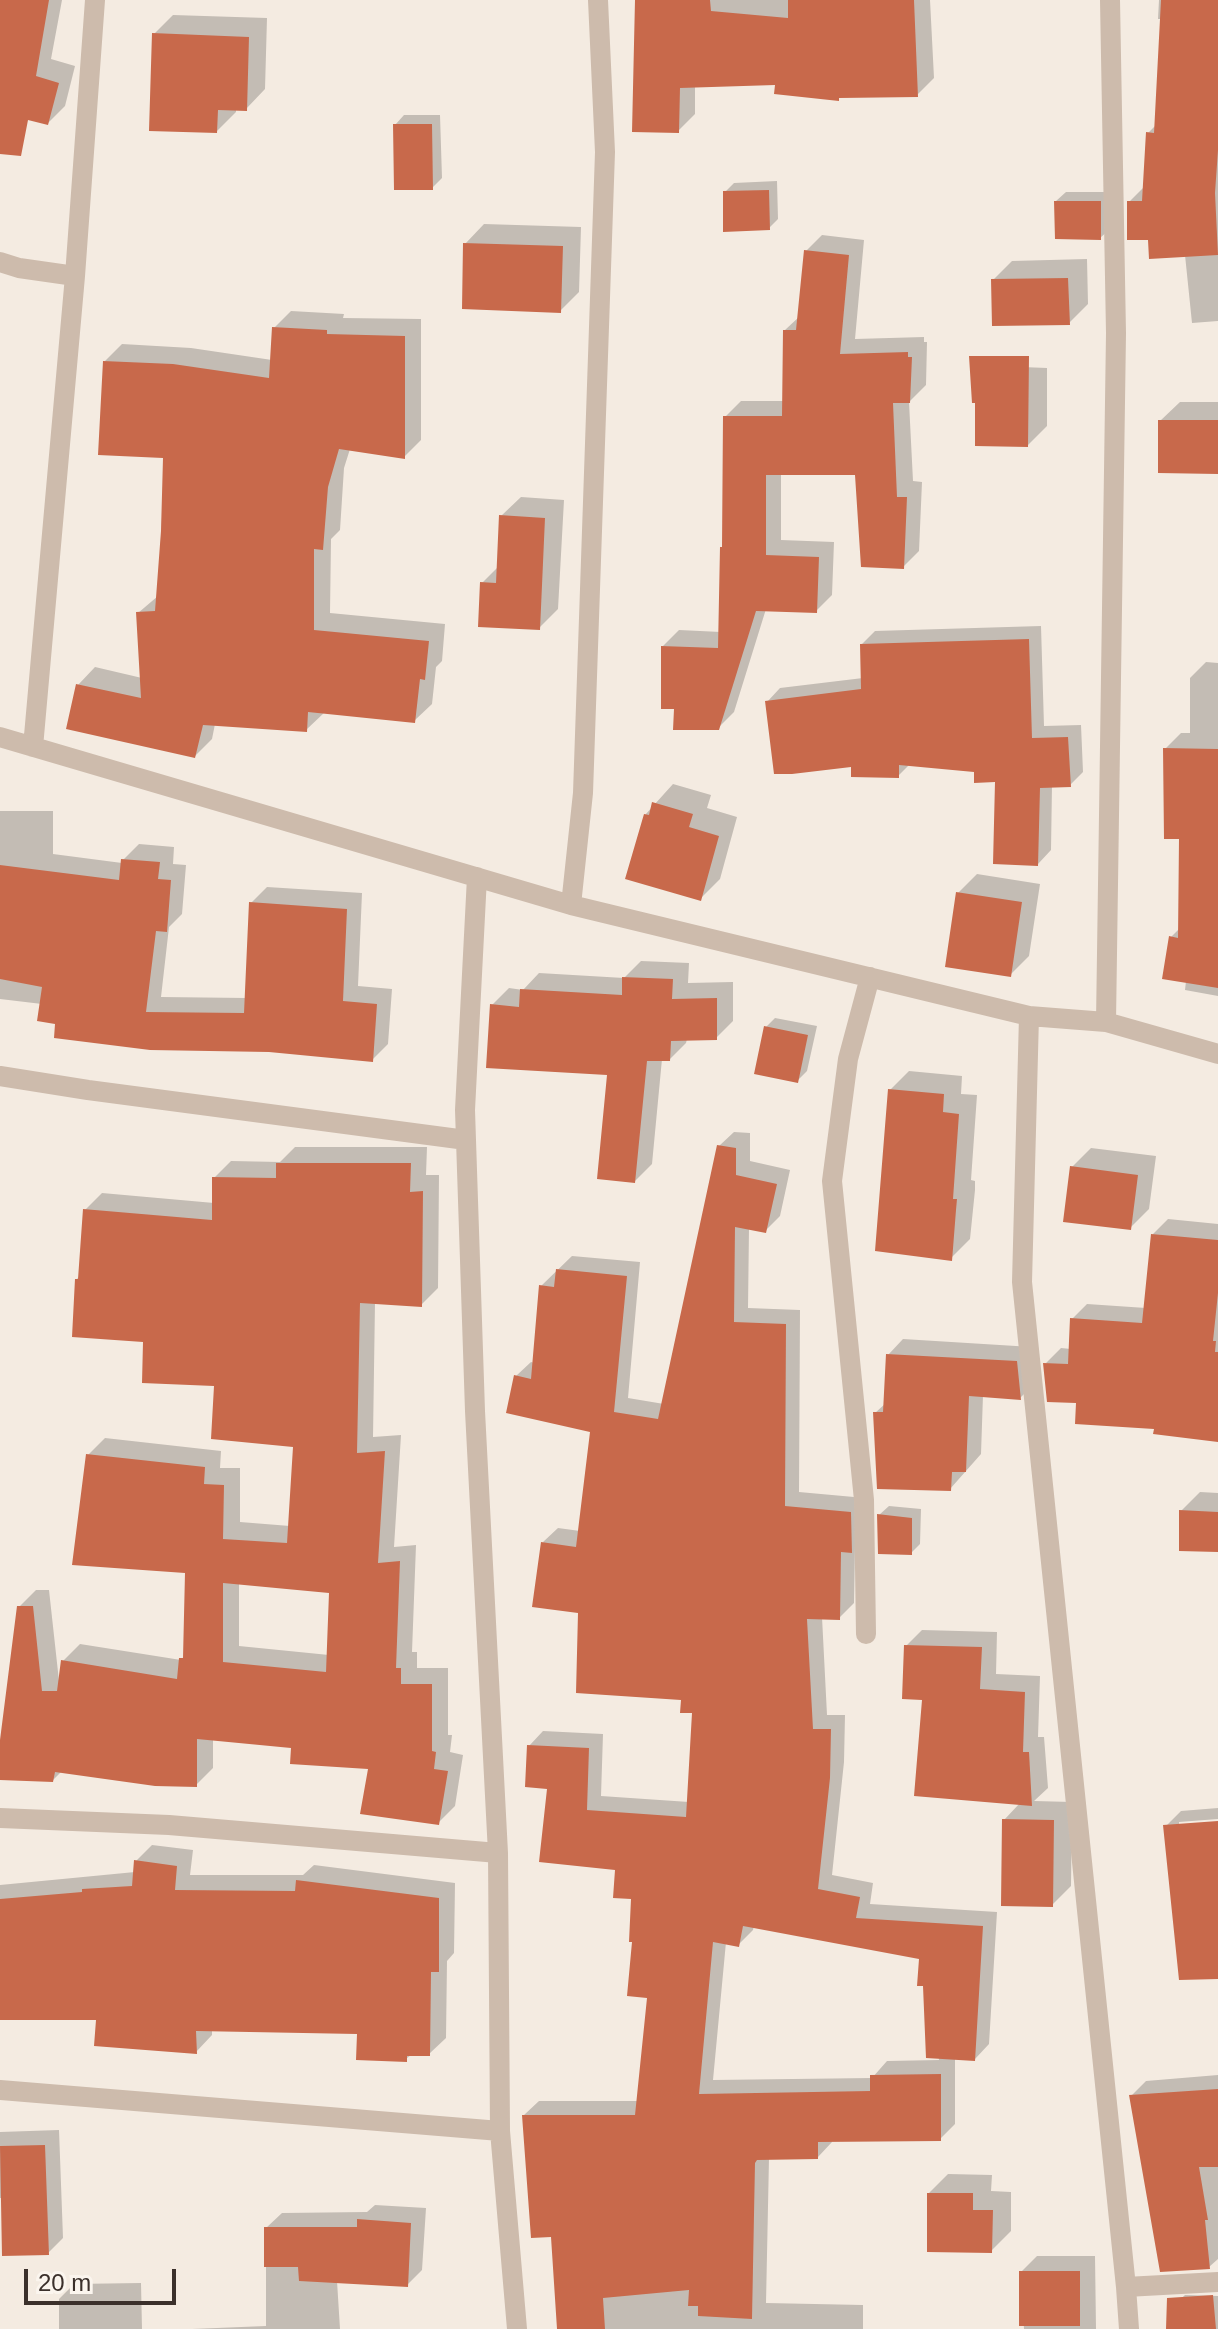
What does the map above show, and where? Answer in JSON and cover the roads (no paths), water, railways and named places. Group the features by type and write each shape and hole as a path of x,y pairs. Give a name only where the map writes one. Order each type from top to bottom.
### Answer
{"street":[{"path":"33,747 75,276 95,0"},
{"path":"571,905 583,793 604,168 598,0"},
{"path":"1106,1022 1116,333 1110,0"},
{"path":"0,262 19,268 75,276"},
{"path":"0,737 571,905 1029,1016 1106,1022 1218,1054"},
{"path":"477,877 465,1110 475,1411 498,1853 500,2131 517,2329"},
{"path":"866,1634 864,1500 832,1181 848,1059 870,977"},
{"path":"1029,1016 1022,1282 1129,2329"},
{"path":"0,1076 466,1140"},
{"path":"0,1818 169,1825 498,1853"},
{"path":"0,2090 500,2131"},
{"path":"1126,2287 1218,2282"}]}
